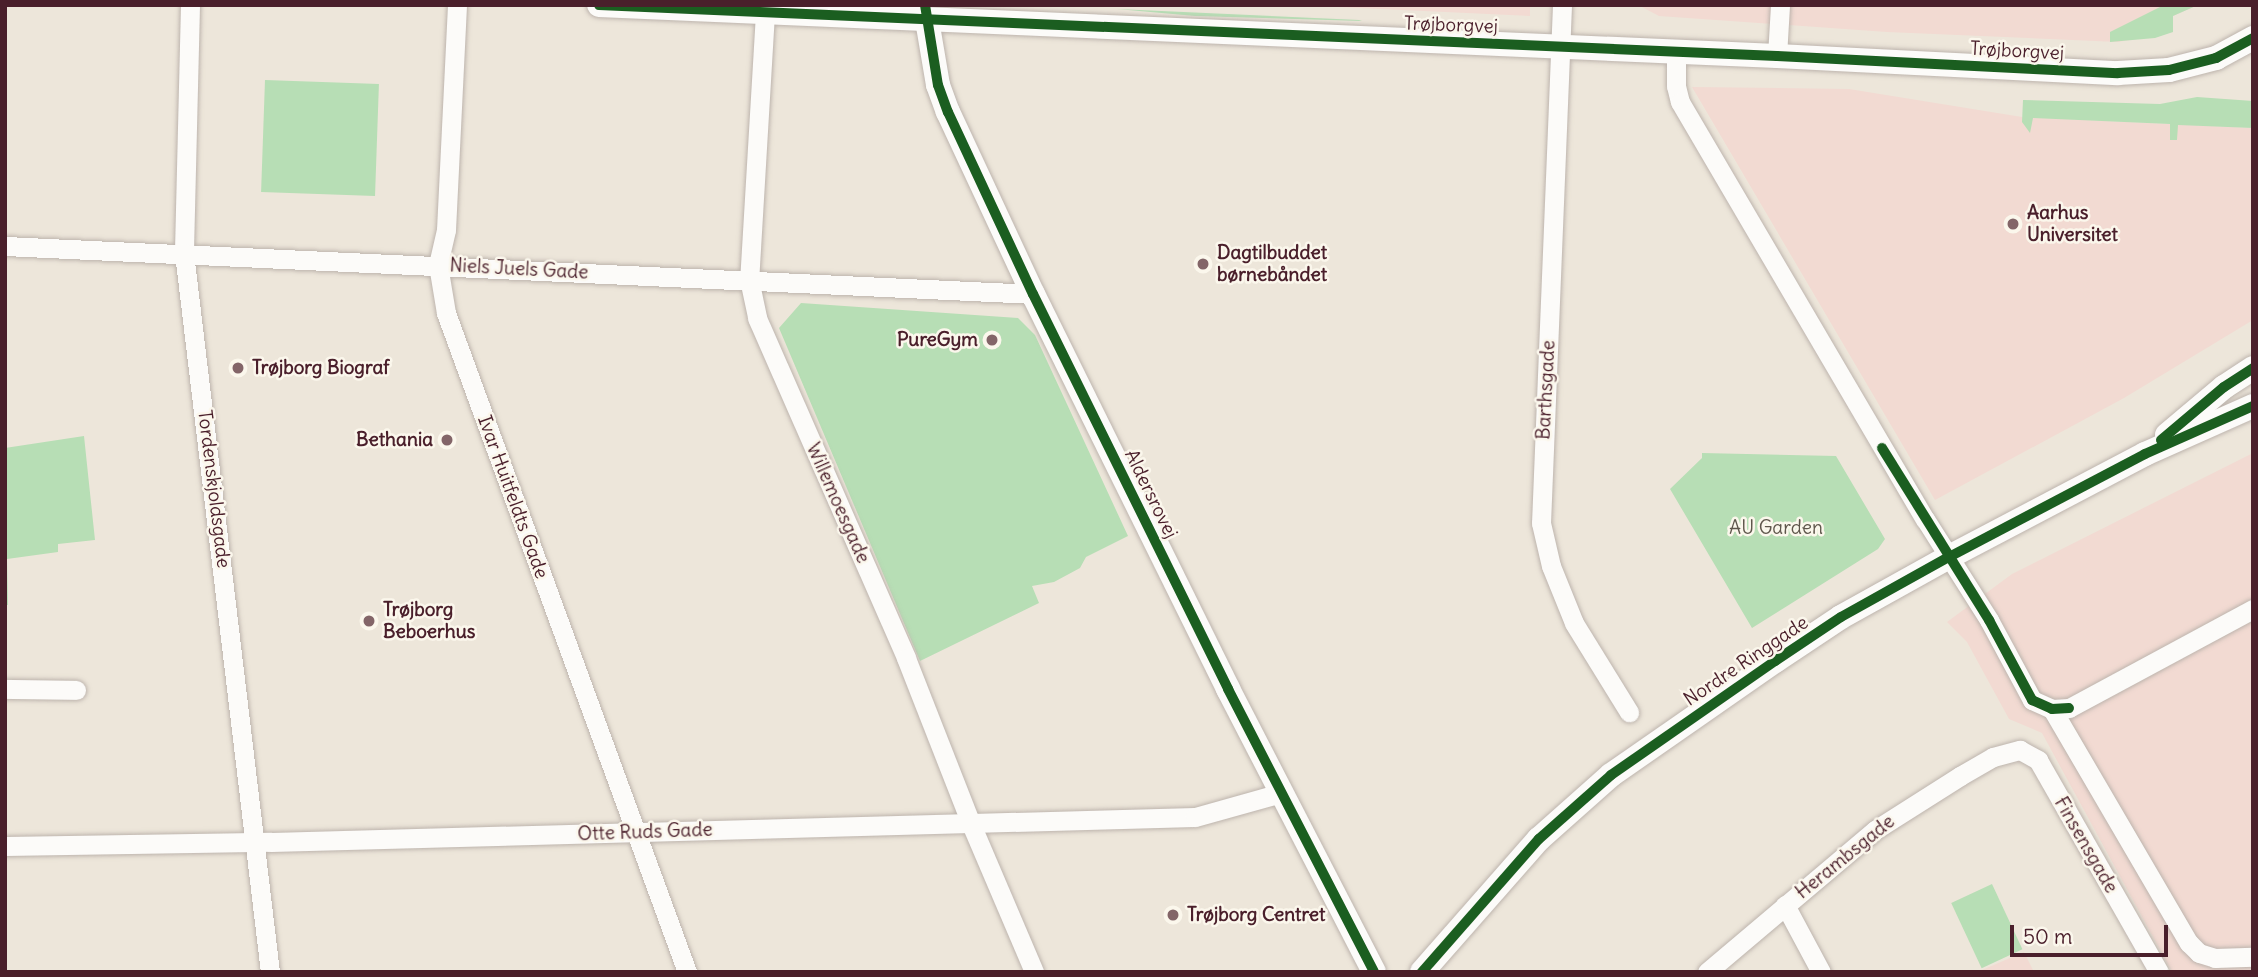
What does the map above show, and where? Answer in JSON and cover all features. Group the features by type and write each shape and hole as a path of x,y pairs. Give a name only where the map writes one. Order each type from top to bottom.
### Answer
{"street":[{"name":"Tordenskjoldsgade","path":"190,5 184,253 270,972"},
{"name":"Ivar Huitfeldts Gade","path":"457,5 446,230 438,265 446,313 687,972"},
{"name":"Trøjborgvej","path":"599,5 765,13 926,13 1676,53 1777,55 2118,73 2169,71 2216,58 2253,38"},
{"name":"Barthsgade","path":"1562,5 1541,523 1551,566 1574,623 1629,712"},
{"path":"1777,55 1780,5"},
{"name":"Willemoesgade","path":"765,13 749,279 757,318 906,658 971,824 1034,972"},
{"name":"Aldersrovej","path":"926,13 938,85 948,112 1033,294 1281,793 1374,972"},
{"path":"1676,53 1676,86 1680,102 1989,620 2032,700 2052,709 2069,708 2253,609"},
{"name":"Niels Juels Gade","path":"5,246 1033,294"},
{"name":"Nordre Ringgade","path":"2145,454 2224,387 2253,369"},
{"name":"Nordre Ringgade","path":"1422,972 1539,839 1611,775 1841,617 2145,454 2253,406"},
{"path":"5,689 76,690"},
{"path":"2052,709 2189,943 2199,953 2215,958 2253,957"},
{"name":"Finsensgade","path":"1993,758 2020,750 2038,760 2159,972"},
{"name":"Herambsgade","path":"1707,972 1875,830 1936,789 1993,758"},
{"name":"Otte Ruds Gade","path":"5,846 256,843 1195,817 1281,793"},
{"path":"1785,905 1821,972"}],"shaded area":[{"path":"1294,5 1530,5 1530,16"},
{"path":"1638,5 2198,5 2173,16 2173,32 2118,42 1887,32 1659,16"},
{"name":"Aarhus Universitet","path":"1692,87 1849,89 2022,117 2253,128 2253,320 2124,398 1935,500"},
{"path":"2253,453 2253,972 2172,972 2042,733 2009,719 1967,642 1947,622 2012,574"},
{"path":"2024,952 2034,972 1982,972 1982,970"}],"green space":[{"path":"2164,5 2198,5 2173,16 2173,32 2155,38 2110,42 2110,32"},
{"path":"1117,9 1359,20 1362,21 1195,16"},
{"path":"265,80 379,84 375,196 261,192"},
{"path":"2197,97 2253,101 2253,128 2178,125 2177,140 2170,140 2170,124 2033,118 2030,133 2022,122 2023,100 2160,104"},
{"path":"801,303 1018,318 1035,335 1128,536 1086,557 1080,568 1054,582 1032,586 1039,603 920,661 779,328"},
{"path":"84,436 95,540 58,544 58,552 7,559 8,605 5,605 5,448"},
{"name":"AU Garden","path":"1702,453 1836,456 1885,539 1878,549 1752,628 1670,489 1702,458"},
{"path":"1992,884 2022,949 1982,968 1951,903"}],"cycle path":[{"path":"599,5 2118,73 2169,70 2216,58 2253,38"},
{"path":"925,5 938,85 948,112 1033,294 1228,689 1374,972"},
{"path":"2161,440 2224,387 2253,368"},
{"path":"1422,972 1539,839 1611,775 1775,661 1841,617 1949,557 2145,454 2253,406"},
{"path":"1882,448 1989,620 2032,700 2052,709 2069,708"}],"place":[{"name":"Aarhus Universitet","path":"2013,224"},
{"name":"Dagtilbuddet børnebåndet","path":"1203,264"},
{"name":"PureGym","path":"992,340"},
{"name":"Trøjborg Biograf","path":"238,368"},
{"name":"Bethania","path":"447,440"},
{"name":"Trøjborg Beboerhus","path":"369,621"},
{"name":"Trøjborg Centret","path":"1173,915"}]}
